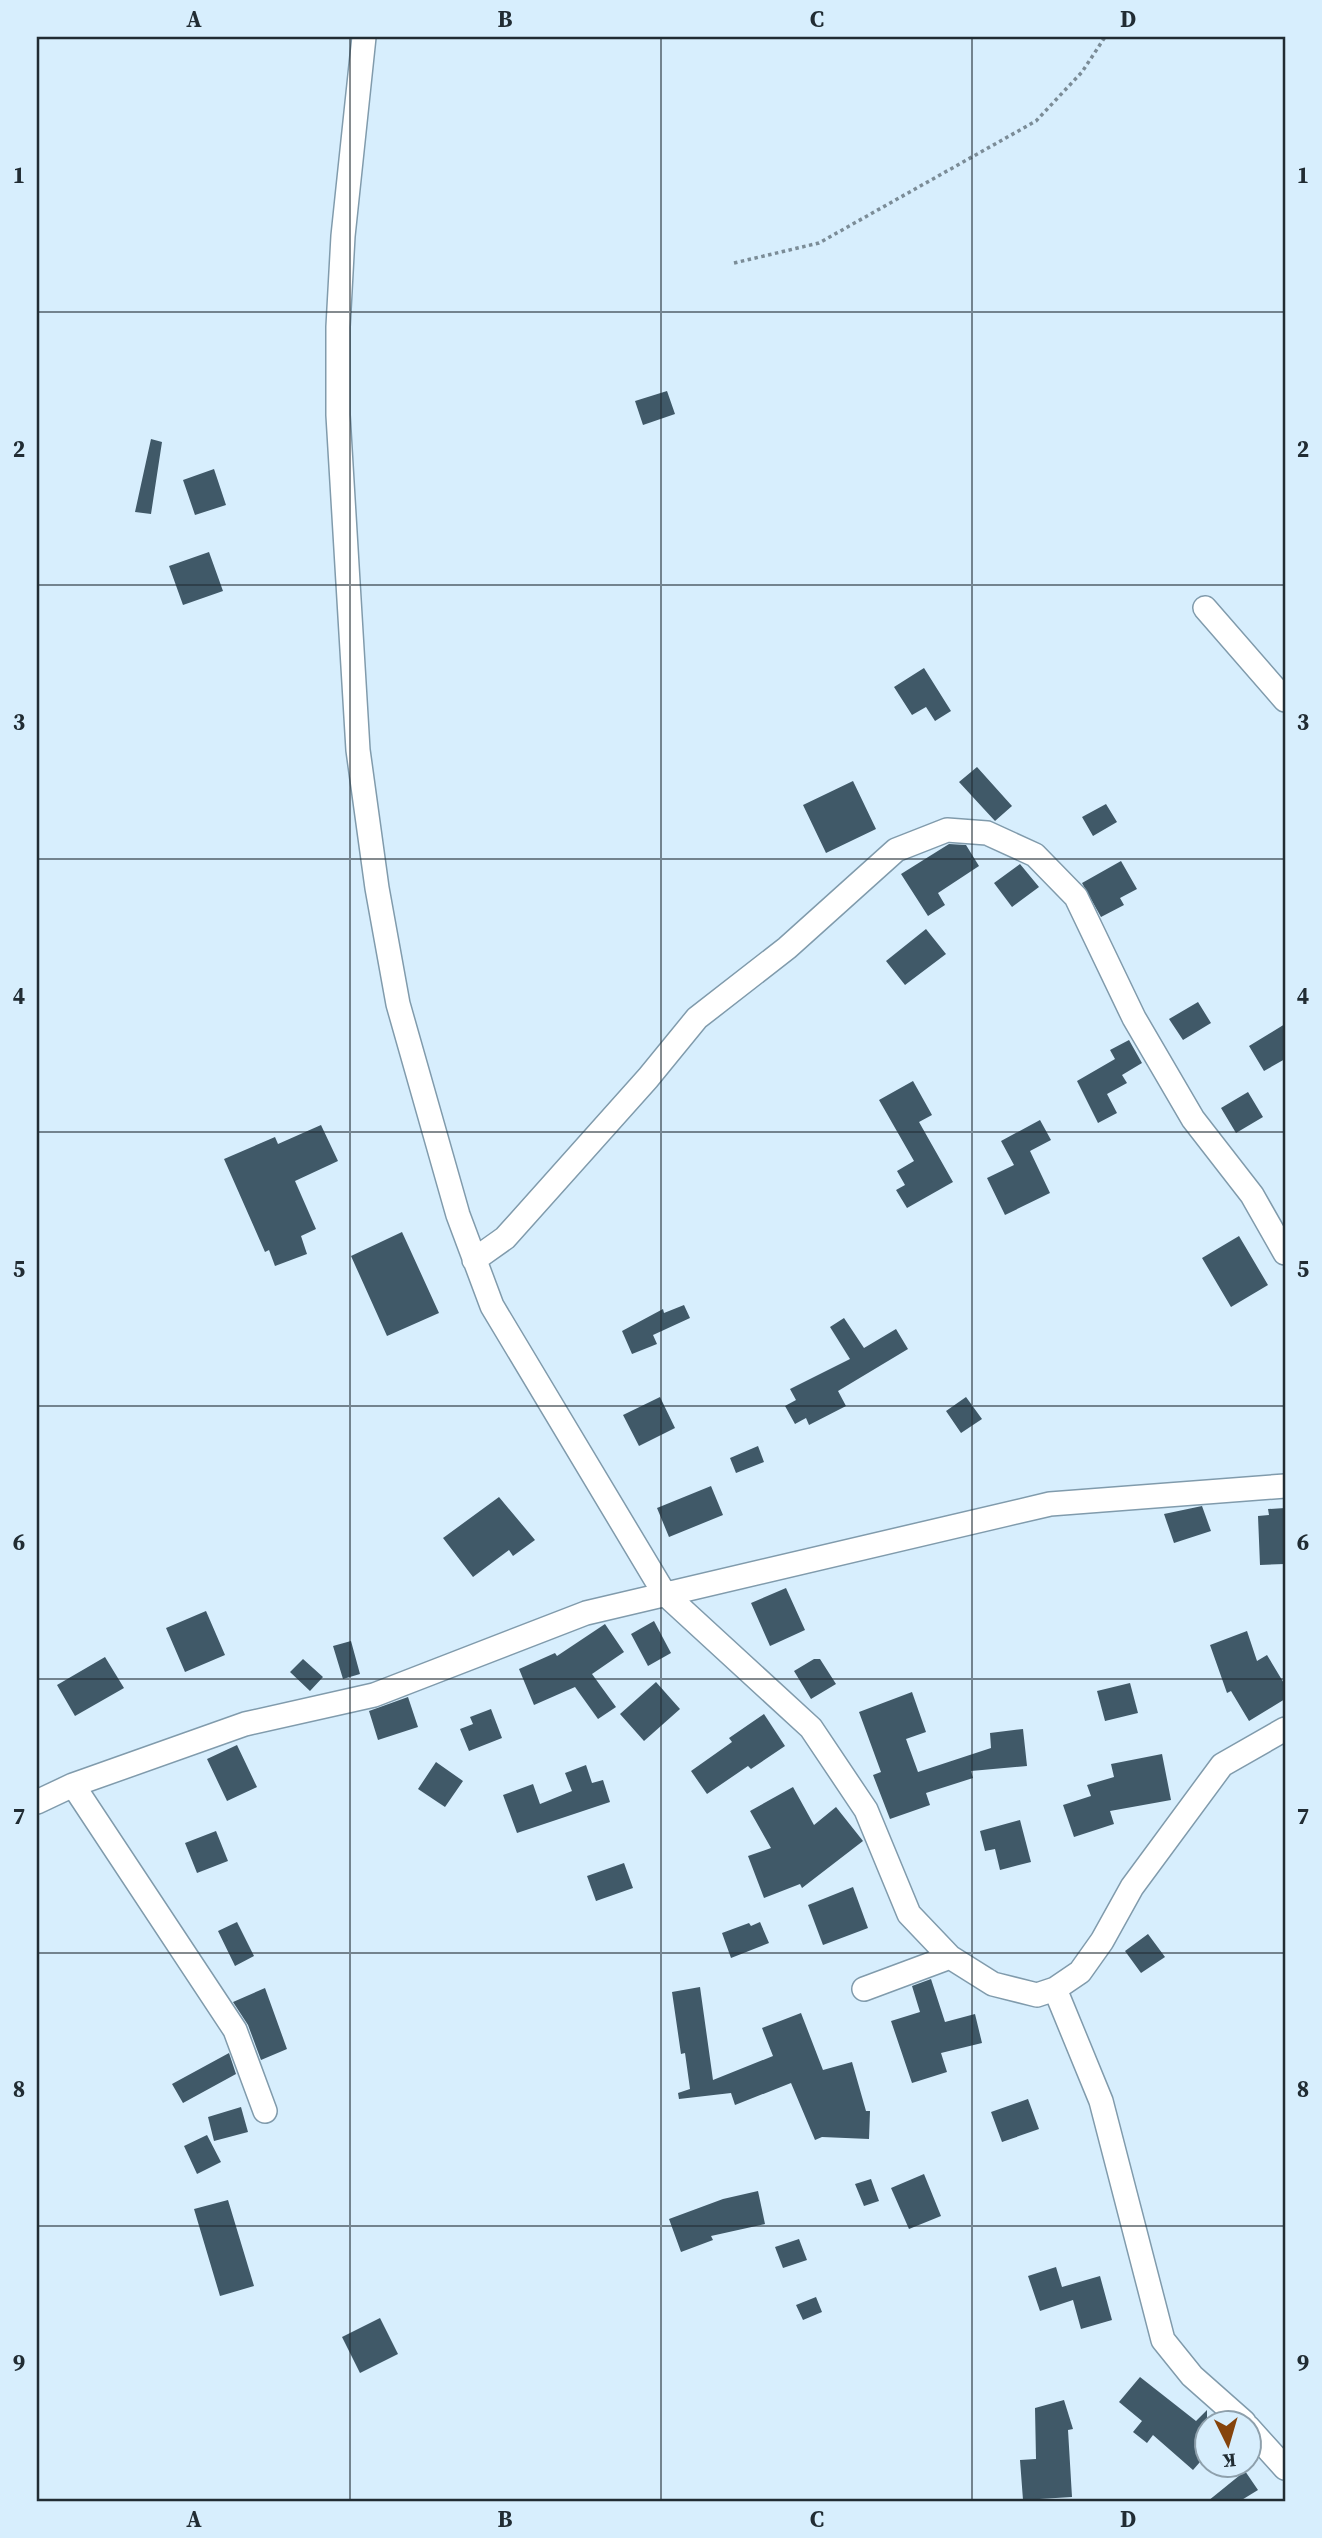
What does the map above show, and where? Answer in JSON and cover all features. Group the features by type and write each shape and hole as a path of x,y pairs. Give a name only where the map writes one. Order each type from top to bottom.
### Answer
{"street":[{"path":"364,37 343,236 338,327 338,415 358,750 377,888 398,1004 431,1124 474,1259 492,1306 664,1593 811,1728 866,1810 909,1914 950,1957 993,1984 1037,1995 1055,1989 1080,1972 1102,1941 1132,1887 1222,1765 1285,1729"},
{"path":"1205,608 1285,700"},
{"path":"474,1259 505,1237 648,1078 697,1018 787,948 896,850 947,830 987,833 1035,855 1076,897 1134,1018 1193,1119 1252,1195 1285,1253"},
{"path":"37,1802 73,1785 245,1724 374,1695 586,1613 664,1593 1050,1504 1285,1486"},
{"path":"73,1785 235,2030 264,2111"},
{"path":"864,1989 950,1957"},
{"path":"1055,1989 1101,2101 1163,2340 1192,2376 1227,2408"},
{"path":"1262,2443 1285,2468"}],"path":[{"path":"734,263 819,243 1036,121 1082,72 1105,37"}],"building":[{"path":"667,391 675,414 643,425 635,401"},
{"path":"151,439 162,442 151,514 135,512"},
{"path":"214,469 226,505 195,515 183,480"},
{"path":"209,552 223,591 183,605 169,566"},
{"path":"924,668 951,711 935,721 926,707 912,715 894,687"},
{"path":"977,767 1012,806 995,821 959,782"},
{"path":"853,781 876,829 826,853 803,805"},
{"path":"1106,804 1117,822 1093,836 1082,817"},
{"path":"949,844 966,845 979,866 938,893 945,905 928,916 901,874"},
{"path":"1121,861 1137,889 1120,898 1124,905 1101,917 1082,883"},
{"path":"1020,864 1039,887 1012,907 994,883"},
{"path":"926,929 946,954 905,985 886,961"},
{"path":"1198,1002 1211,1023 1183,1040 1169,1019"},
{"path":"1285,1024 1285,1059 1264,1071 1249,1046"},
{"path":"1129,1040 1142,1063 1122,1075 1127,1083 1107,1094 1117,1113 1098,1123 1077,1081 1115,1059 1110,1050"},
{"path":"913,1081 932,1115 919,1122 953,1182 907,1208 896,1190 905,1185 897,1171 914,1161 879,1100"},
{"path":"1248,1092 1263,1117 1236,1133 1221,1108"},
{"path":"1040,1120 1051,1140 1030,1151 1050,1193 1005,1215 987,1178 1014,1165 1001,1141"},
{"path":"321,1125 338,1161 295,1181 316,1229 301,1236 307,1254 275,1266 269,1250 265,1252 224,1159 275,1137 278,1144"},
{"path":"402,1232 439,1313 387,1336 351,1256"},
{"path":"1239,1236 1268,1285 1231,1307 1202,1258"},
{"path":"684,1305 690,1318 653,1335 657,1344 632,1354 622,1331 663,1309 664,1313"},
{"path":"844,1318 864,1348 896,1329 908,1349 838,1391 846,1406 809,1425 806,1418 795,1424 785,1406 796,1400 790,1389 850,1359 830,1327"},
{"path":"660,1397 675,1428 639,1446 623,1415"},
{"path":"966,1397 982,1419 961,1433 946,1411"},
{"path":"758,1446 764,1462 736,1473 730,1458"},
{"path":"711,1486 723,1515 669,1537 657,1508"},
{"path":"499,1497 535,1540 513,1556 509,1550 473,1577 443,1538"},
{"path":"1202,1506 1211,1531 1174,1543 1164,1514"},
{"path":"1285,1508 1284,1564 1260,1565 1258,1516 1269,1515 1268,1509"},
{"path":"786,1588 805,1630 770,1646 751,1603"},
{"path":"206,1611 225,1655 185,1672 166,1628"},
{"path":"654,1621 671,1653 648,1666 631,1634"},
{"path":"605,1624 624,1652 592,1674 616,1707 598,1719 575,1687 534,1705 519,1669 555,1653 557,1656"},
{"path":"1247,1631 1257,1661 1267,1655 1285,1685 1285,1699 1249,1721 1231,1691 1227,1693 1210,1645"},
{"path":"351,1641 360,1674 343,1679 333,1646"},
{"path":"105,1657 124,1688 75,1716 57,1685"},
{"path":"303,1659 323,1677 310,1691 290,1672"},
{"path":"814,1659 820,1659 836,1684 811,1699 794,1671"},
{"path":"656,1682 680,1709 644,1741 620,1714"},
{"path":"1130,1683 1138,1713 1105,1721 1097,1691"},
{"path":"912,1692 926,1732 906,1739 918,1772 991,1748 990,1733 1023,1729 1027,1766 971,1771 973,1778 926,1793 930,1805 890,1819 873,1775 881,1772 859,1712"},
{"path":"408,1697 418,1727 378,1740 369,1711"},
{"path":"491,1709 502,1738 469,1751 460,1729 473,1724 470,1717"},
{"path":"764,1714 785,1746 751,1769 748,1766 707,1794 691,1771 732,1742 729,1738"},
{"path":"237,1745 257,1787 227,1801 207,1759"},
{"path":"1162,1754 1171,1800 1110,1811 1114,1824 1074,1837 1063,1805 1091,1796 1087,1785 1114,1777 1111,1764"},
{"path":"436,1762 463,1781 445,1807 418,1789"},
{"path":"586,1765 592,1783 603,1780 610,1802 517,1833 503,1795 533,1784 540,1804 572,1791 565,1773"},
{"path":"793,1787 814,1825 836,1807 863,1841 802,1888 800,1884 764,1898 748,1856 771,1848 750,1811"},
{"path":"1020,1820 1031,1862 1000,1870 995,1849 985,1851 980,1831"},
{"path":"216,1831 228,1861 197,1873 185,1843"},
{"path":"624,1863 633,1888 596,1901 587,1876"},
{"path":"853,1887 868,1928 823,1945 808,1905"},
{"path":"237,1922 254,1956 235,1966 218,1931"},
{"path":"760,1922 769,1943 731,1958 722,1933"},
{"path":"1148,1934 1165,1957 1141,1973 1125,1951"},
{"path":"931,1979 945,2022 975,2014 982,2043 941,2053 947,2072 912,2083 891,2021 920,2012 912,1986"},
{"path":"700,1987 713,2080 773,2056 762,2028 801,2013 823,2070 852,2062 866,2111 870,2111 869,2139 822,2137 815,2140 791,2083 735,2105 731,2093 679,2099 678,2093 690,2089 685,2053 681,2054 672,1992"},
{"path":"265,1988 287,2049 261,2060 248,2025 233,2002"},
{"path":"229,2053 236,2074 183,2103 172,2084"},
{"path":"1028,2099 1039,2129 1002,2142 991,2112"},
{"path":"241,2107 248,2132 214,2141 208,2117"},
{"path":"207,2135 221,2162 197,2174 184,2146"},
{"path":"924,2174 941,2216 909,2229 891,2188"},
{"path":"871,2179 879,2201 864,2206 855,2184"},
{"path":"758,2191 765,2224 711,2236 713,2240 681,2252 669,2219 723,2199"},
{"path":"228,2200 254,2286 220,2296 194,2209"},
{"path":"799,2239 807,2260 783,2268 775,2247"},
{"path":"1056,2267 1062,2287 1100,2276 1112,2320 1081,2329 1073,2300 1040,2311 1028,2276"},
{"path":"816,2297 822,2312 803,2320 796,2305"},
{"path":"380,2318 398,2354 360,2373 342,2337"},
{"path":"1140,2377 1192,2418 1192,2469 1153,2435 1147,2443 1133,2432 1142,2421 1119,2402"},
{"path":"1064,2400 1073,2429 1068,2430 1072,2497 1023,2500 1020,2460 1036,2459 1035,2408"},
{"path":"1236,2478 1250,2478 1258,2490 1240,2501 1208,2501"}]}
